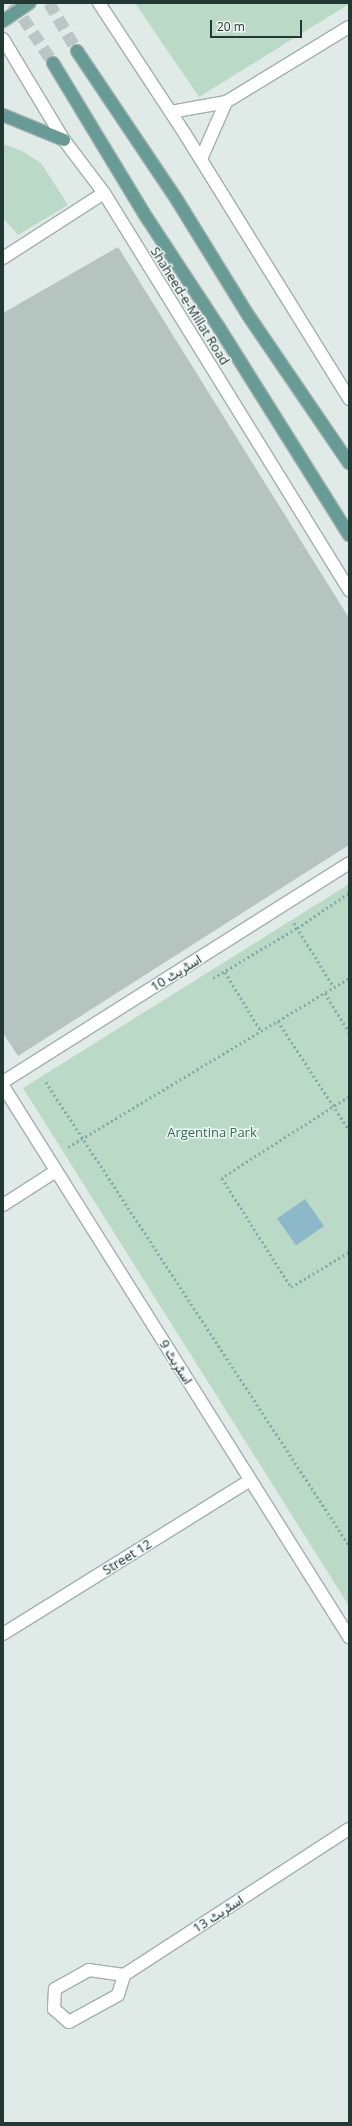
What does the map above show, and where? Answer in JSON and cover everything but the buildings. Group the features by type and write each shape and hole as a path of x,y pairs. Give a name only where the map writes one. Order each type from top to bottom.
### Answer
{"main road":[{"path":"3,21 30,3"},
{"path":"78,51 177,200 248,315 349,463"},
{"name":"Shaheed-e-Millat Road","path":"53,63 147,218 218,326 349,535"},
{"path":"3,115 64,140"}],"street":[{"path":"99,3 201,159 349,399"},
{"path":"171,112 226,102 349,27"},
{"name":"Shaheed-e-Millat Road","path":"3,39 64,140 104,193 349,590"},
{"path":"201,159 226,102"},
{"path":"3,258 104,193"},
{"name":"اسٹریٹ 10","path":"3,1082 349,864"},
{"name":"اسٹریٹ 9","path":"3,1086 349,1638"},
{"path":"3,1205 56,1171"},
{"name":"Street 12","path":"3,1634 250,1480"},
{"name":"اسٹریٹ 13","path":"124,1975 349,1829"},
{"path":"89,1970 124,1975 118,1995 69,2022 54,2009 55,1990 89,1970"}],"path":[{"path":"283,906 334,987"},
{"path":"212,950 261,1031"},
{"path":"49,1159 349,978"},
{"path":"324,993 349,1032"},
{"path":"278,1021 349,1130"},
{"path":"44,1078 349,1545"},
{"path":"349,1097 222,1178 291,1287 349,1252"}],"green space":[{"path":"135,3 349,3 349,4 199,97"},
{"path":"3,144 20,150 41,163 68,205 18,235 3,218"},
{"name":"Argentina Park","path":"349,884 349,1606 23,1088"}],"water":[{"path":"305,1199 324,1226 296,1246 277,1219"}],"tunnel":[{"path":"13,3 53,63"},
{"path":"49,3 77,51"}]}
